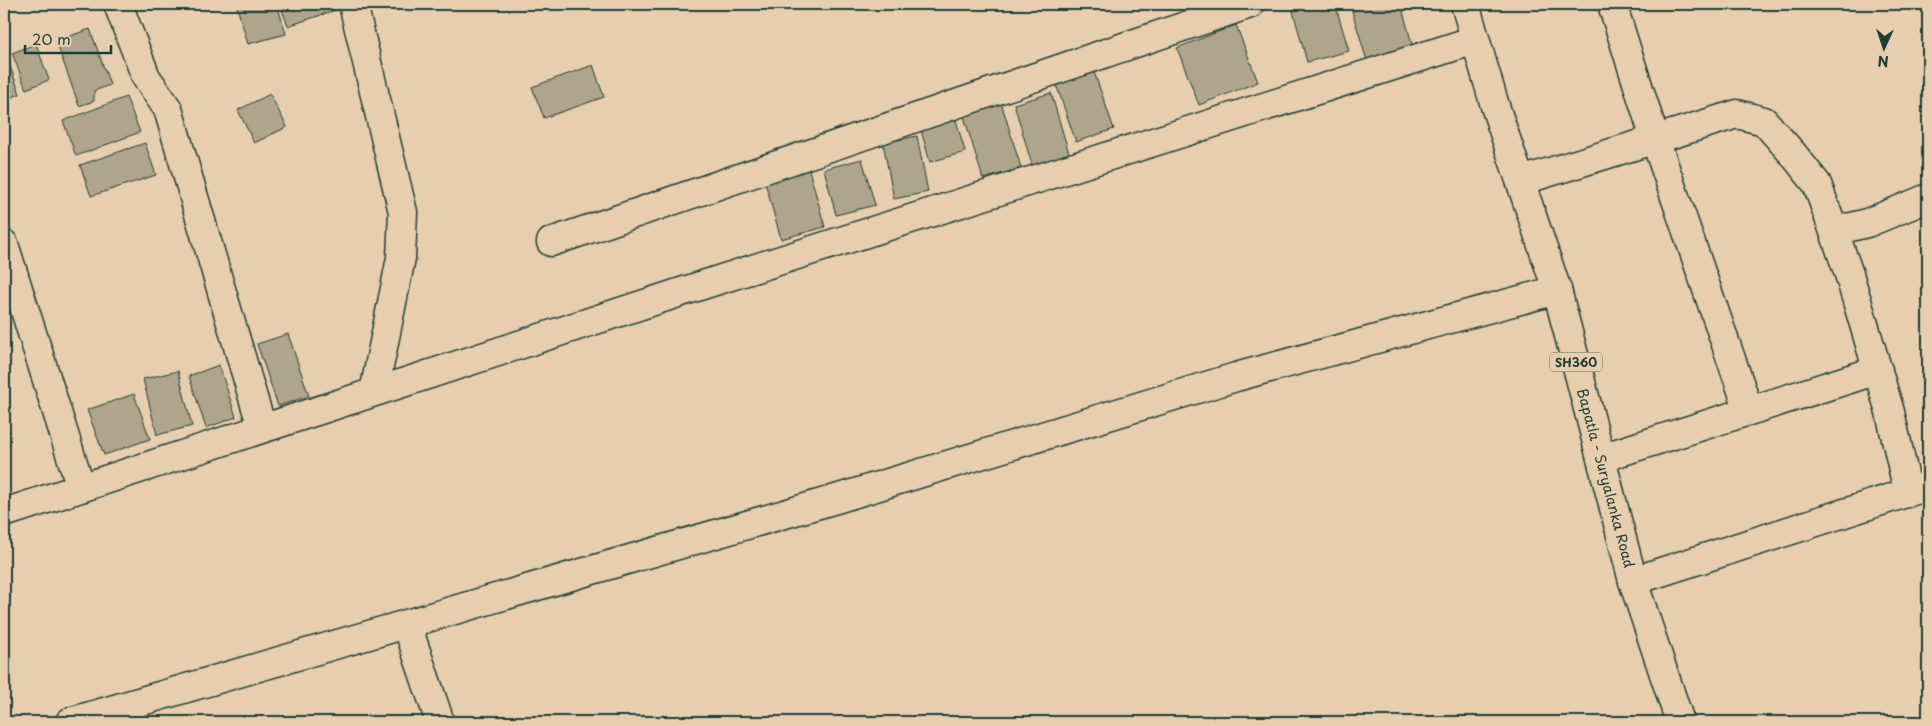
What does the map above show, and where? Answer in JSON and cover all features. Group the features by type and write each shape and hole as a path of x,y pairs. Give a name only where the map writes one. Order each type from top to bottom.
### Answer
{"street":[{"path":"354,4 403,212 401,258 374,392"},
{"path":"551,242 1250,4"},
{"name":"Bapatla - Suryalanka Road","path":"1465,4 1556,290 1633,581 1680,722"},
{"path":"1612,4 1749,411"},
{"path":"119,7 146,77 168,109 262,428"},
{"path":"4,513 892,224 1475,40"},
{"path":"1521,181 1737,114 1764,121 1817,184 1835,231 1890,412 1918,489 1633,581"},
{"path":"1835,231 1867,223 1928,198"},
{"path":"4,244 81,488"},
{"path":"70,722 836,499 1236,377 1556,290"},
{"path":"1601,458 1878,370"},
{"path":"407,625 440,722"}],"building":[{"path":"236,4 277,4 286,34 248,44"},
{"path":"280,4 337,4 339,9 288,26"},
{"path":"1291,4 1335,4 1349,51 1307,62"},
{"path":"1350,4 1401,4 1413,48 1367,61"},
{"path":"1236,25 1258,82 1199,105 1177,48"},
{"path":"90,29 110,85 94,91 94,101 79,106 56,41"},
{"path":"36,44 49,80 26,89 12,53"},
{"path":"4,53 20,94 4,100"},
{"path":"593,65 604,97 544,118 532,87"},
{"path":"1094,72 1114,129 1076,142 1056,84"},
{"path":"1051,93 1070,157 1033,168 1014,104"},
{"path":"270,94 287,127 254,143 238,110"},
{"path":"126,97 140,132 76,156 63,121"},
{"path":"1001,102 1021,168 983,179 963,113"},
{"path":"956,120 965,152 930,162 921,130"},
{"path":"917,136 928,192 894,199 883,143"},
{"path":"145,143 156,175 91,196 80,165"},
{"path":"862,159 875,205 836,215 824,169"},
{"path":"809,170 825,227 781,239 765,182"},
{"path":"288,334 309,396 278,406 257,344"},
{"path":"219,365 236,417 206,428 189,376"},
{"path":"178,371 192,426 157,435 143,379"},
{"path":"134,394 150,439 104,455 87,410"}]}
